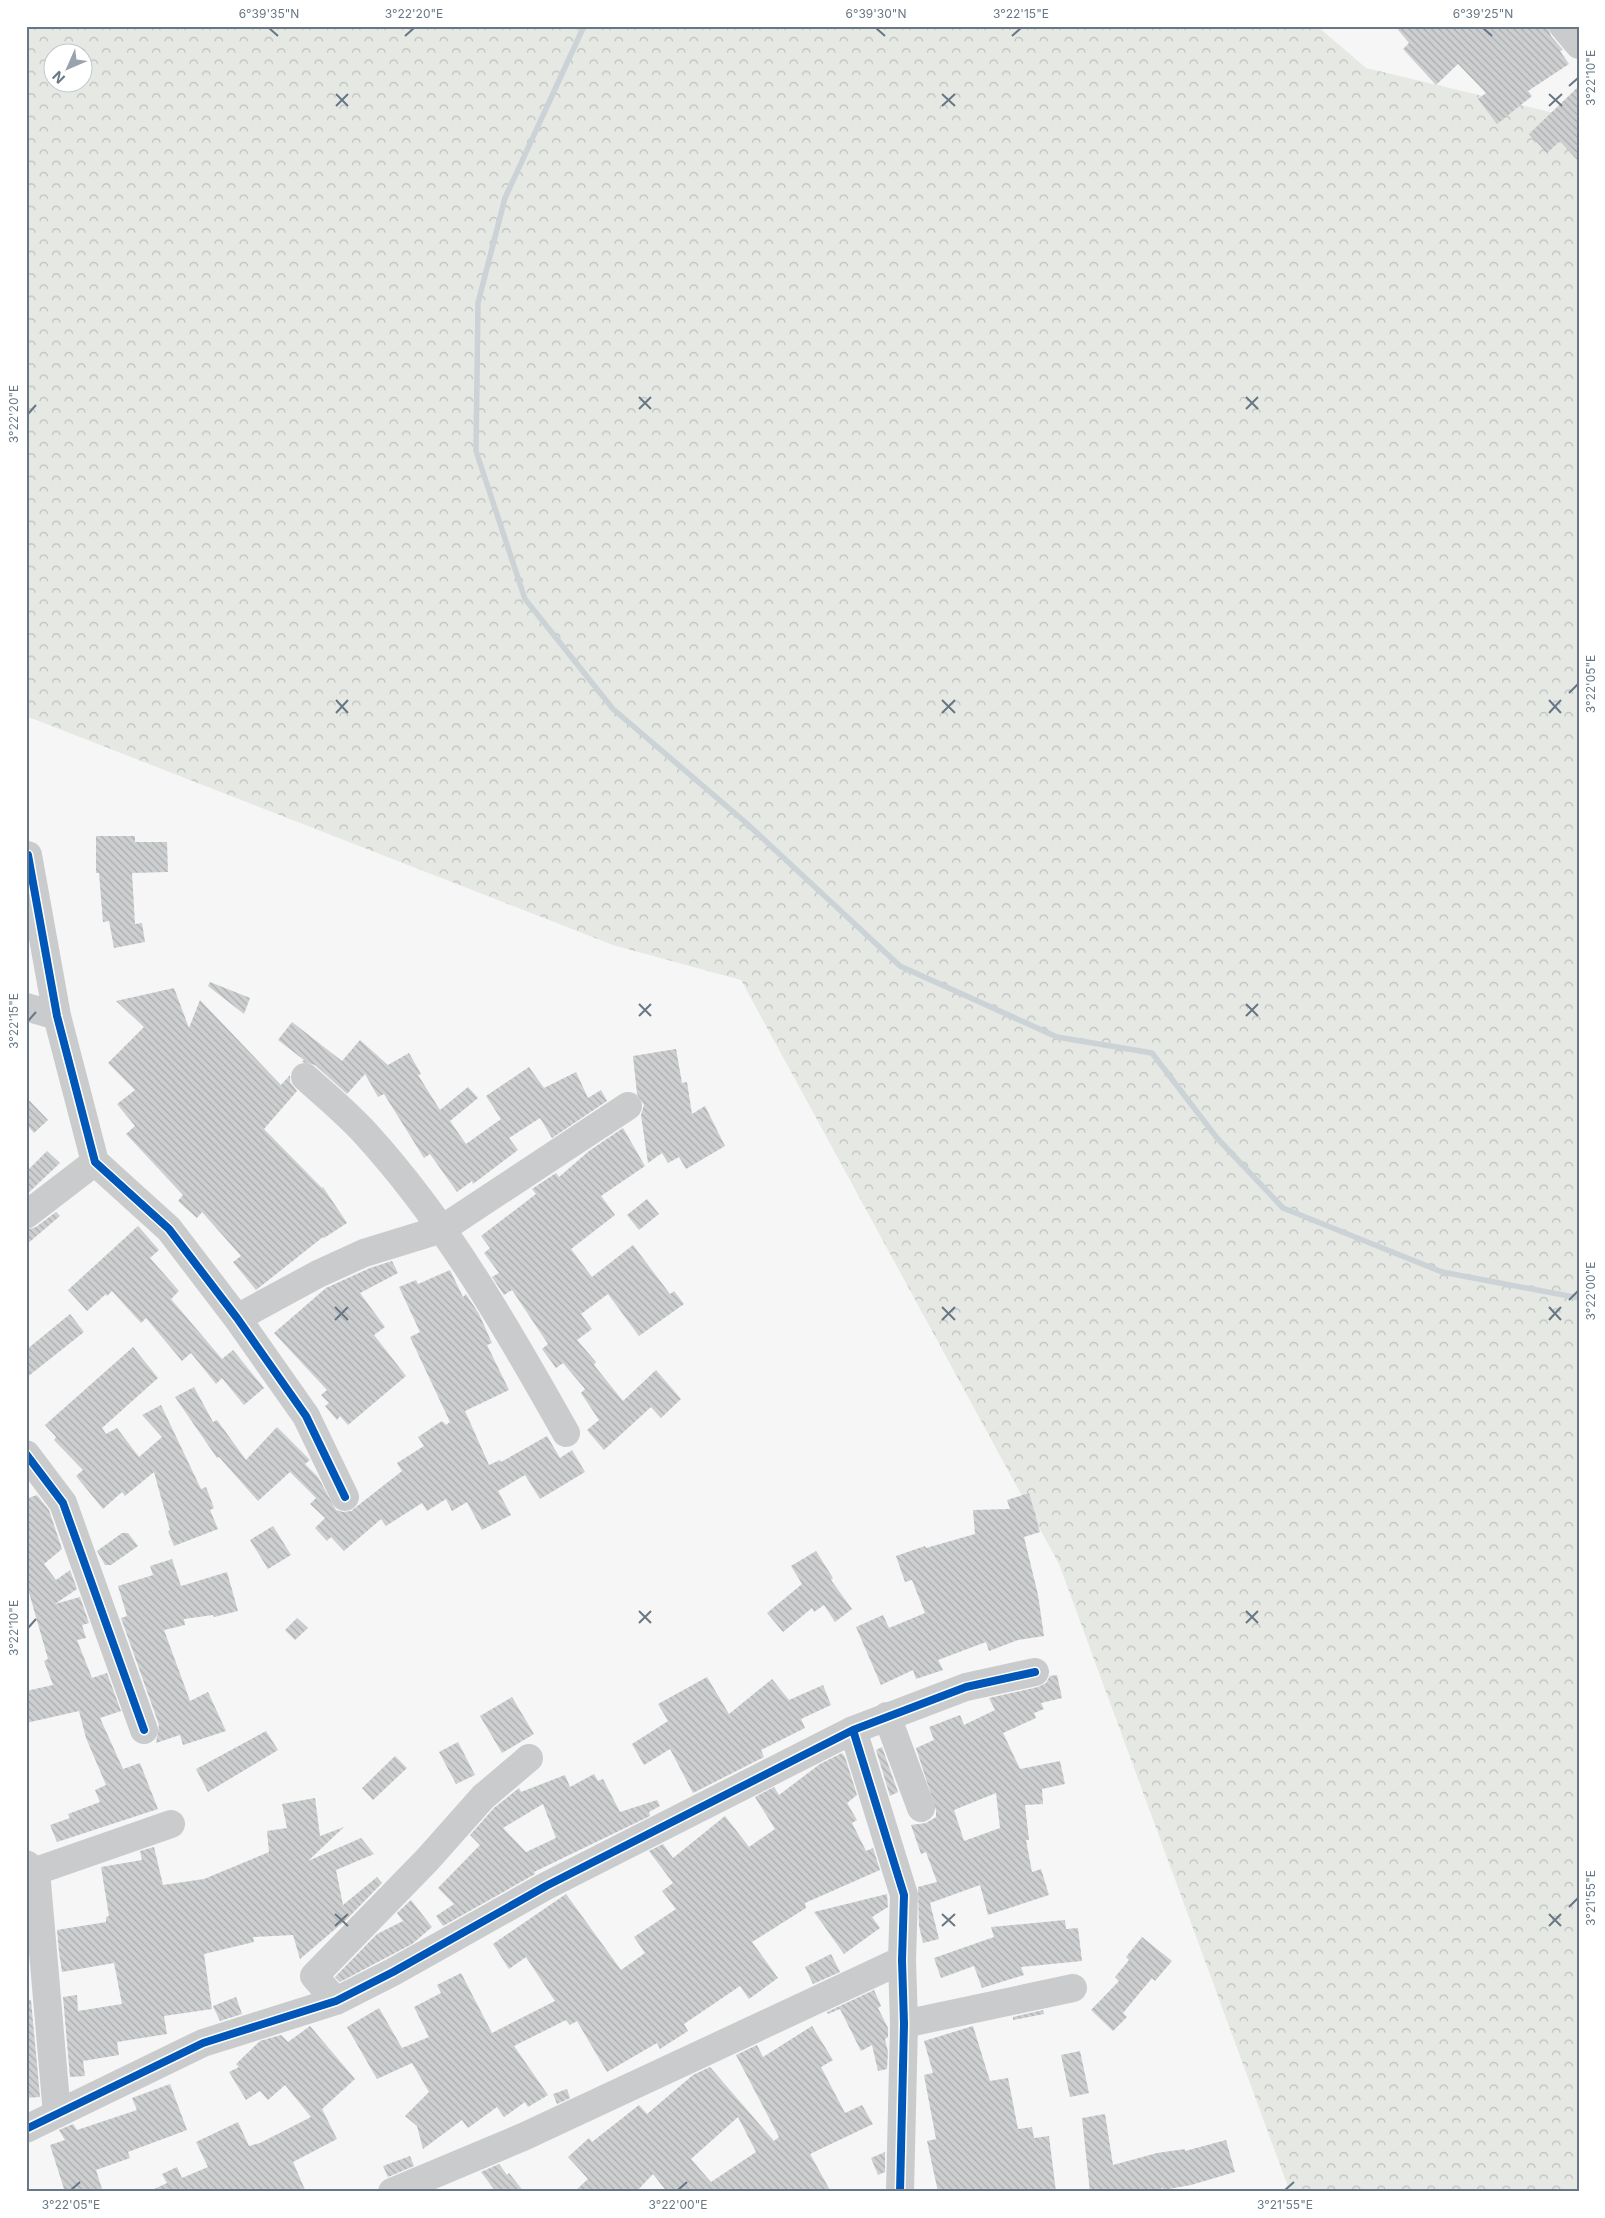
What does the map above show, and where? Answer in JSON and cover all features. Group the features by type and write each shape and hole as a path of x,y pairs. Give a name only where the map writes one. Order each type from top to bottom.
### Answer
{"street":[{"path":"1563,26 1579,45"},
{"path":"28,855 57,1016 95,1162 168,1229 237,1318 306,1416 345,1497"},
{"path":"26,1006 57,1016"},
{"path":"305,1076 365,1133 442,1229 505,1324 566,1433"},
{"path":"237,1318 318,1274 364,1253 442,1229 628,1106"},
{"path":"26,1215 95,1162"},
{"path":"26,1454 63,1503 144,1730"},
{"path":"26,2129 202,2043 336,2001 393,1972 546,1886 853,1730 966,1687 1035,1672"},
{"path":"886,1716 921,1808"},
{"path":"853,1730 904,1895 902,1960 904,2024 900,2192"},
{"path":"336,2001 314,1976 427,1860 483,1796 529,1758"},
{"path":"57,2114 31,1868 171,1824"},
{"path":"392,2192 523,2137 902,1960"},
{"path":"904,2024 1073,1988"}],"green space":[{"path":"26,26 1317,26 1366,68 1579,119 1579,2192 1290,2192 1059,1564 741,980 613,945 26,716"}],"building":[{"path":"1395,26 1548,26 1551,36 1563,50 1560,51 1569,64 1528,91 1532,96 1497,124 1478,99 1486,93 1458,64 1436,85 1403,49 1409,43"},
{"path":"1579,86 1579,162 1560,141 1547,153 1529,134"},
{"path":"96,836 135,836 135,842 167,842 168,872 132,873 135,924 142,923 145,942 114,948 109,921 103,922 99,873 96,873"},
{"path":"210,982 250,998 244,1014 208,986"},
{"path":"174,988 189,1028 200,1000 281,1085 290,1075 290,1082 297,1091 264,1129 323,1187 347,1223 323,1237 256,1290 233,1262 241,1256 202,1212 197,1218 178,1201 183,1195 126,1134 135,1126 117,1104 135,1090 108,1063 144,1027 116,1001"},
{"path":"292,1022 342,1061 360,1040 388,1065 409,1053 421,1074 418,1075 440,1110 468,1087 478,1098 450,1121 466,1144 501,1119 486,1096 529,1067 544,1088 576,1072 588,1098 601,1090 607,1101 552,1138 540,1118 509,1138 518,1150 473,1184 472,1181 457,1192 430,1154 424,1158 384,1094 378,1097 365,1074 347,1094 315,1065 302,1062 304,1060 278,1040"},
{"path":"676,1049 682,1083 687,1082 692,1114 705,1106 725,1146 686,1169 679,1157 668,1163 662,1153 648,1163 641,1115 644,1105 637,1094 633,1056"},
{"path":"26,1097 48,1120 34,1133 26,1124"},
{"path":"623,1128 645,1166 601,1196 615,1215 571,1249 592,1277 633,1245 670,1294 674,1291 684,1304 639,1336 608,1294 581,1314 592,1329 577,1340 596,1362 594,1365 623,1401 656,1370 681,1399 661,1418 651,1407 604,1450 587,1430 599,1420 581,1393 585,1389 563,1363 556,1368 542,1349 548,1344 512,1290 504,1295 492,1277 499,1273 484,1253 490,1248 481,1236 536,1194 532,1189 556,1173 559,1177 589,1151"},
{"path":"47,1151 60,1163 26,1195 26,1172"},
{"path":"647,1199 659,1214 639,1230 627,1215"},
{"path":"56,1212 60,1216 26,1245 26,1230 36,1227"},
{"path":"138,1226 159,1250 150,1258 179,1291 171,1299 222,1359 233,1350 264,1388 244,1405 222,1378 216,1384 191,1353 182,1361 146,1318 141,1323 112,1291 87,1311 68,1290"},
{"path":"392,1261 398,1273 360,1293 385,1327 374,1335 406,1376 348,1425 340,1416 337,1420 325,1406 329,1403 321,1395 327,1390 274,1333 326,1288 370,1268"},
{"path":"450,1270 463,1297 466,1294 479,1314 492,1343 487,1345 509,1390 465,1411 489,1465 500,1460 501,1462 547,1436 560,1458 572,1450 585,1472 540,1499 525,1475 498,1491 511,1515 482,1530 467,1502 452,1511 446,1499 427,1511 422,1503 386,1526 381,1519 344,1551 331,1537 327,1541 315,1528 325,1518 310,1504 316,1498 290,1472 258,1501 219,1457 217,1458 175,1397 194,1387 213,1422 217,1420 246,1460 277,1427 310,1460 305,1464 318,1477 336,1510 343,1512 351,1511 402,1471 397,1463 424,1446 418,1437 442,1421 446,1425 450,1422 410,1337 420,1332 399,1287 416,1280 418,1284"},
{"path":"70,1314 84,1332 26,1378 26,1350"},
{"path":"133,1347 158,1378 102,1428 106,1434 117,1428 139,1457 162,1437 142,1415 161,1405 201,1489 206,1487 214,1508 210,1510 218,1529 174,1546 168,1531 170,1530 154,1472 125,1496 122,1492 103,1509 76,1476 83,1470 54,1440 56,1437 45,1425"},
{"path":"1029,1493 1040,1532 1024,1537 1038,1595 1044,1636 1018,1640 989,1651 986,1642 938,1660 943,1670 916,1679 913,1670 881,1685 856,1627 883,1615 889,1628 925,1613 912,1580 905,1582 896,1556 925,1546 926,1548 975,1534 973,1510 1010,1509 1007,1500"},
{"path":"37,1495 49,1510 62,1549 44,1564 56,1580 70,1570 77,1589 55,1604 80,1597 89,1623 82,1625 86,1638 77,1640 92,1678 107,1673 121,1711 100,1718 123,1769 140,1763 158,1809 57,1842 50,1825 70,1818 68,1814 100,1802 95,1790 106,1785 86,1738 79,1711 26,1723 26,1691 53,1685 44,1661 48,1659 26,1582 26,1499"},
{"path":"273,1526 291,1555 268,1569 250,1540"},
{"path":"122,1533 128,1533 138,1546 111,1565 105,1565 97,1551"},
{"path":"816,1551 833,1578 831,1580 852,1609 835,1622 824,1605 814,1612 812,1608 783,1632 767,1613 802,1584 791,1566"},
{"path":"172,1559 181,1586 227,1572 238,1611 214,1617 213,1615 184,1619 185,1625 164,1630 190,1701 208,1692 226,1731 183,1745 180,1735 156,1743 159,1725 121,1618 127,1616 118,1586 153,1575 150,1566"},
{"path":"297,1618 308,1628 295,1640 285,1630"},
{"path":"1057,1675 1062,1698 1041,1703 1044,1709 1034,1713 1036,1718 1003,1733 1020,1769 1060,1761 1065,1784 1042,1789 1043,1804 1025,1805 1029,1840 1026,1840 1032,1872 1041,1869 1049,1895 988,1915 980,1885 930,1903 939,1939 923,1943 919,1926 918,1887 937,1882 926,1852 921,1854 911,1825 926,1823 936,1817 936,1810 916,1748 934,1740 929,1727 960,1715 964,1725 995,1710 989,1698 1038,1687 1046,1683 1050,1676","holes":["996,1793 1000,1828 964,1841 954,1810"]},
{"path":"707,1677 729,1714 772,1679 789,1700 823,1685 831,1705 801,1719 805,1728 761,1750 764,1757 693,1793 670,1749 644,1765 632,1744 668,1721 658,1704"},
{"path":"512,1697 534,1734 502,1753 480,1716"},
{"path":"266,1731 278,1750 208,1792 196,1769"},
{"path":"458,1742 475,1775 456,1784 439,1752"},
{"path":"882,1747 898,1792 890,1796 876,1750"},
{"path":"842,1753 857,1795 847,1803 857,1820 852,1823 866,1851 873,1848 880,1870 805,1903 806,1908 752,1942 778,1978 749,1999 740,1986 684,2024 688,2031 660,2049 657,2043 607,2072 577,2021 570,2025 566,2020 514,2046 548,2095 528,2107 525,2102 504,2117 497,2107 468,2128 462,2120 423,2149 417,2126 405,2116 429,2092 412,2063 377,2079 347,2027 379,2008 402,2048 429,2037 414,2007 441,1993 437,1985 461,1973 492,2033 555,2001 526,1957 509,1969 493,1944 566,1894 621,1970 645,1953 634,1937 676,1909 662,1891 673,1883 649,1851 663,1844 673,1858 725,1816 749,1847 775,1829 755,1797 774,1787 779,1795 820,1764"},
{"path":"395,1756 407,1768 373,1800 362,1788"},
{"path":"594,1774 598,1781 603,1779 620,1812 657,1800 660,1806 649,1812 650,1816 534,1872 535,1874 443,1926 436,1916 454,1904 438,1888 480,1845 470,1835 494,1808 519,1788 521,1792 565,1775 570,1787","holes":["543,1804 556,1838 526,1852 503,1828"]},
{"path":"315,1798 320,1836 344,1827 308,1861 361,1838 374,1854 336,1870 343,1905 377,1877 382,1883 347,1919 300,1959 293,1935 253,1937 254,1942 204,1954 212,2009 164,2016 167,2034 117,2042 119,2055 83,2061 85,2076 70,2077 63,1997 77,1995 78,2011 122,2004 114,1963 62,1972 57,1930 106,1922 106,1917 109,1916 101,1867 142,1860 140,1851 154,1847 163,1885 204,1879 269,1852 267,1831 287,1828 282,1804"},
{"path":"887,1894 888,1907 872,1917 880,1928 844,1954 814,1912"},
{"path":"411,1900 432,1927 412,1944 340,1982 335,1977 377,1934 403,1921 397,1913"},
{"path":"1065,1920 1066,1929 1078,1928 1082,1961 1021,1967 1024,1975 982,1988 974,1966 941,1978 934,1958 994,1937 991,1927"},
{"path":"1142,1937 1172,1961 1155,1981 1152,1978 1123,2013 1127,2017 1113,2031 1091,2010 1119,1981 1115,1977 1129,1960 1126,1957"},
{"path":"831,1954 840,1972 813,1984 805,1967"},
{"path":"874,1990 881,2006 878,2008 888,2028 888,2037 885,2039 888,2052 887,2069 878,2071 872,2045 861,2051 840,2009 828,2014 827,2012"},
{"path":"236,1997 242,2014 220,2021 213,2006"},
{"path":"26,2000 31,2000 40,2097 26,2098"},
{"path":"1043,2010 1044,2014 1013,2020 1013,2017"},
{"path":"310,2026 355,2079 322,2109 337,2139 293,2162 306,2192 148,2192 167,2183 162,2174 177,2167 182,2178 208,2167 196,2142 238,2122 249,2146 260,2143 311,2117 285,2085 268,2100 260,2091 246,2100 229,2072 239,2067 236,2064 260,2041 281,2035 288,2042"},
{"path":"812,2026 833,2060 821,2067 845,2113 862,2105 873,2124 810,2154 831,2192 667,2192 653,2174 636,2192 574,2192 588,2179 568,2157 589,2138 592,2142 639,2105 647,2114 693,2075 710,2067 774,2141 779,2137 736,2055 757,2045 763,2057","holes":["738,2117 756,2152 711,2182 691,2159"]},
{"path":"973,2026 990,2081 1008,2078 1018,2129 1032,2127 1034,2138 1049,2136 1056,2192 938,2192 927,2141 936,2139 924,2075 933,2073 924,2041"},
{"path":"1080,2051 1089,2093 1070,2097 1061,2055"},
{"path":"170,2084 187,2130 128,2152 130,2158 96,2170 103,2192 65,2192 50,2145 65,2140 59,2130 73,2124 77,2130 137,2110 132,2098"},
{"path":"567,2089 570,2098 557,2104 553,2094"},
{"path":"1105,2114 1113,2165 1157,2153 1185,2149 1185,2151 1226,2140 1235,2172 1191,2185 1163,2190 1163,2188 1148,2192 1090,2192 1082,2118"},
{"path":"885,2152 885,2172 878,2175 871,2158"},
{"path":"410,2156 414,2166 388,2177 383,2166"},
{"path":"499,2164 524,2192 496,2192 481,2172"}],"waterway":[{"path":"584,26 505,198 478,303 476,451 525,599 613,709 744,821 900,966 1057,1037 1152,1053 1217,1138 1283,1208 1442,1272 1579,1298"}],"cycle path":[{"path":"28,855 57,1016 95,1162 169,1229 237,1318 306,1416 345,1497"},
{"path":"26,1454 63,1503 144,1730"},
{"path":"26,2129 203,2043 336,2001 393,1972 546,1886 853,1730 966,1687 1035,1672"},
{"path":"853,1730 904,1895 902,1960 904,2024 900,2192"}]}
